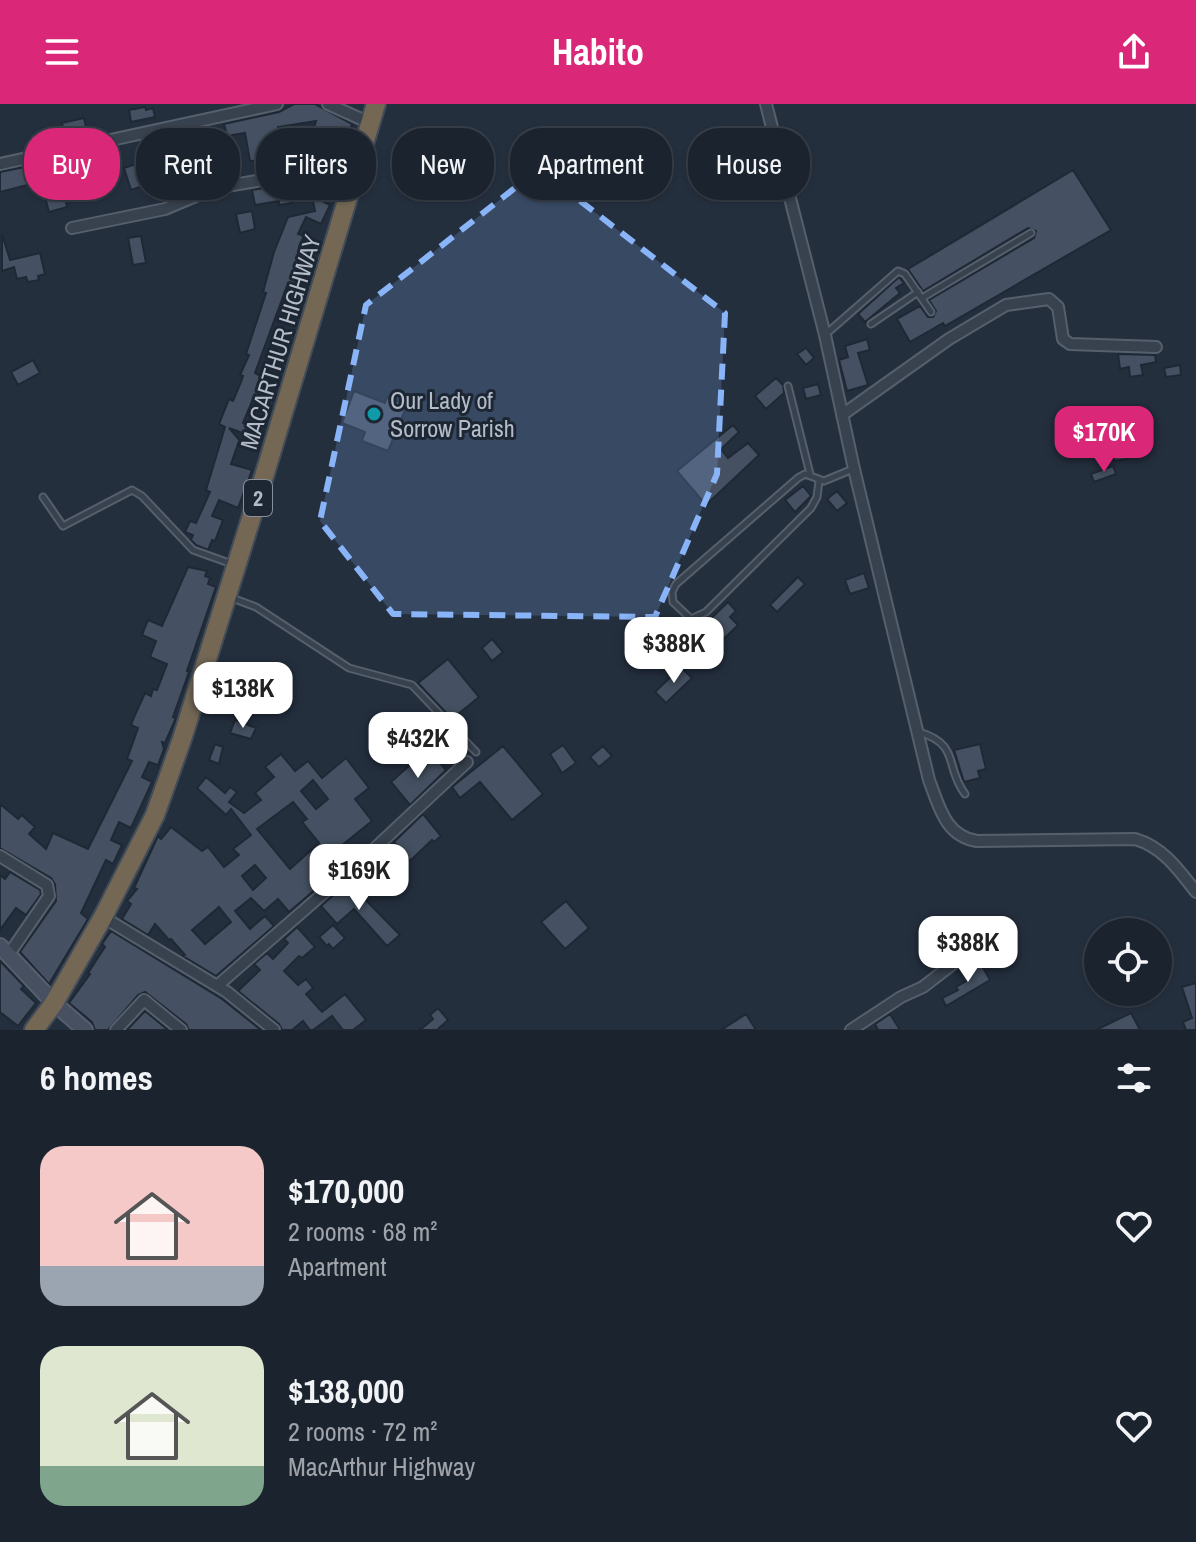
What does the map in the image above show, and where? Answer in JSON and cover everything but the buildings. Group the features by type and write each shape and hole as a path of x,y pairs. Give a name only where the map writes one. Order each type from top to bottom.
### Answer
{"highway":[{"name":"MACARTHUR HIGHWAY","path":"369,128 376,104"},
{"name":"MACARTHUR HIGHWAY","path":"34,1030 54,1003 103,917 155,815 237,566 347,200"}],"street":[{"path":"0,164 277,104"},
{"path":"328,104 370,123"},
{"path":"766,104 825,335 929,780 949,826 965,839 1135,839 1160,850 1196,892"},
{"path":"72,228 165,209 215,188 256,181"},
{"path":"842,415 949,339 998,308 1014,303 1042,299 1054,302 1058,307 1063,339 1076,346 1156,347"},
{"path":"217,986 383,841 467,762"},
{"path":"0,856 47,885 49,896 5,950 54,1003 85,1030"},
{"path":"103,917 217,986 274,1030"},
{"path":"851,1030 901,997 923,987 963,956"},
{"path":"116,1030 142,1000 181,1030"}],"lane":[{"path":"871,324 1031,233"},
{"path":"825,335 898,271 905,274 931,312"},
{"path":"788,386 810,474 819,481"},
{"path":"819,481 854,469"},
{"path":"810,474 798,478 676,584 672,592 673,602 687,617 691,619 706,612 781,540 815,502 819,481"},
{"path":"43,497 63,526 118,495 136,491 193,550 237,566"},
{"path":"227,596 256,607 349,668 412,685 476,752"},
{"path":"919,732 945,745 956,781 965,794"}],"highlighted area":[{"path":"539,169 725,313 717,474 655,617 393,614 320,521 366,305"}],"place":[{"name":"Our Lady of Sorrow Parish","path":"374,414"}]}
